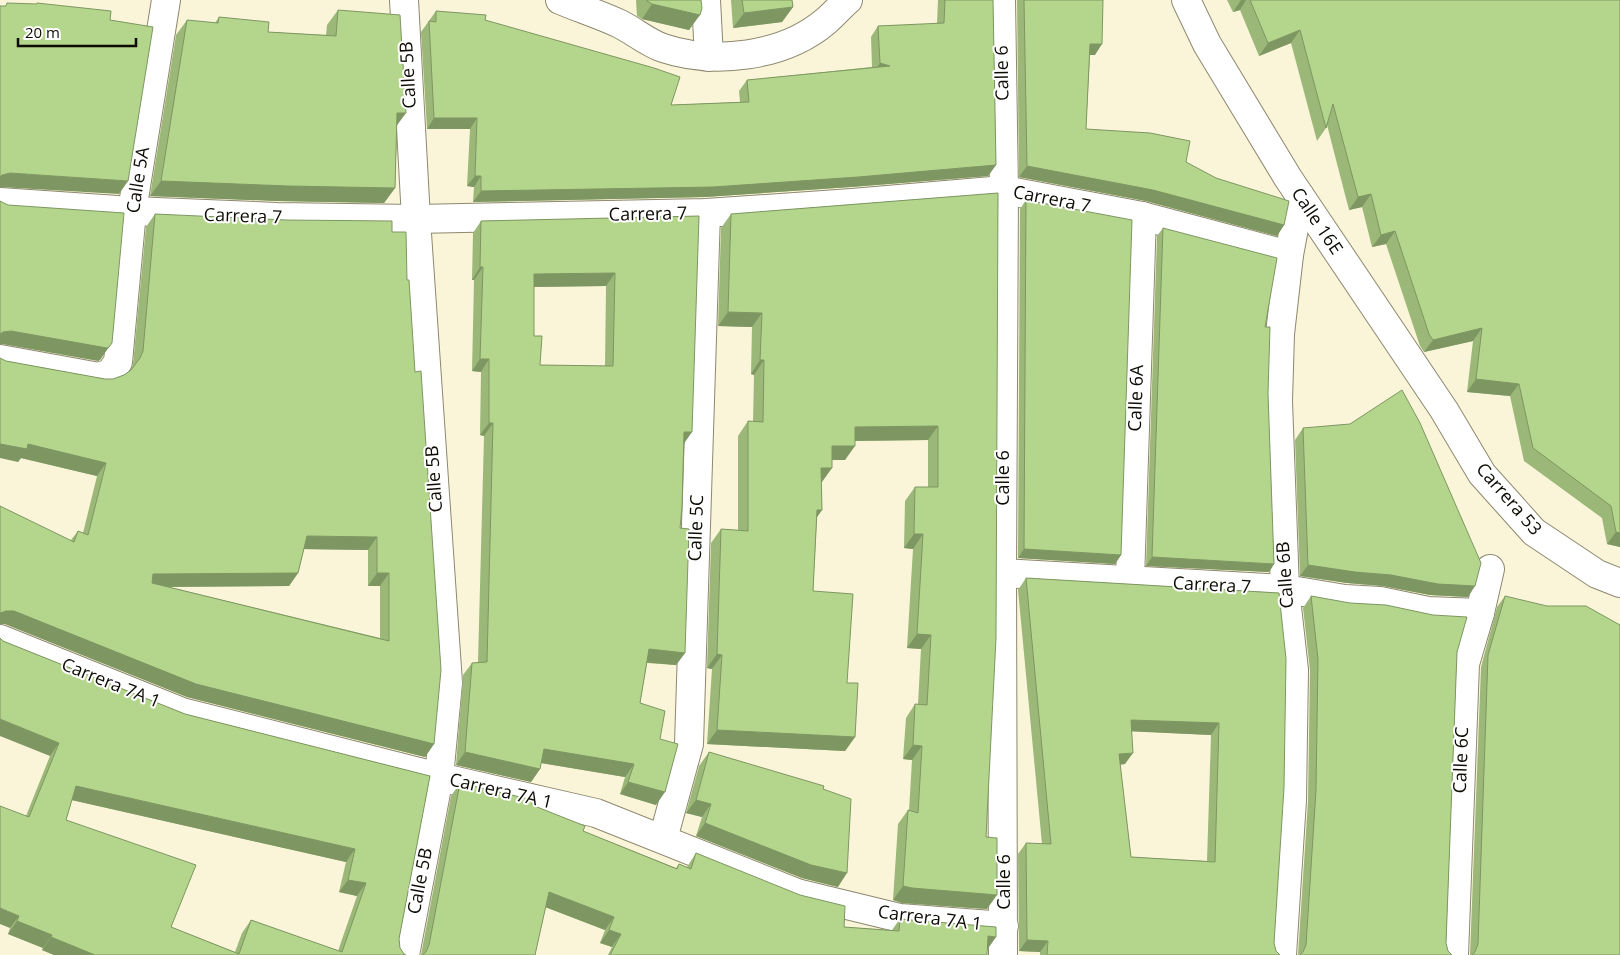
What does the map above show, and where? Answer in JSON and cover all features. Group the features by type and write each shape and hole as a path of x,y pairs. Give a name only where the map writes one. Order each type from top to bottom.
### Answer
{"street":[{"name":"Calle 5A","path":"0,358 98,377 110,373 118,362 132,211 166,0"},
{"name":"Calle 5B","path":"404,0 416,219 448,683 439,777 405,955"},
{"path":"560,0 620,24 661,47 683,54 709,57 762,53 798,39 825,22 848,0"},
{"path":"706,0 709,57"},
{"name":"Calle 6","path":"1001,0 1004,190 1003,955"},
{"name":"Calle 16E","path":"1186,0 1207,44 1300,196 1459,435"},
{"name":"Carrera 7","path":"0,202 132,211 277,217 416,219 706,212 852,203 1004,190 1142,216 1289,255"},
{"name":"Calle 6B","path":"1282,955 1292,800 1294,670 1285,589 1278,401 1280,334 1289,255 1300,196"},
{"name":"Calle 5C","path":"663,839 689,744 706,212"},
{"name":"Calle 6A","path":"1130,580 1142,216"},
{"name":"Carrera 53","path":"1459,435 1482,474 1534,532 1597,574 1620,583"},
{"name":"Calle 6C","path":"1454,955 1465,664 1480,613 1490,569"},
{"name":"Carrera 7","path":"1002,573 1285,589 1345,599 1380,601 1428,611 1480,613"},
{"name":"Carrera 7A 1","path":"0,639 182,712 439,777 596,813 797,893 900,918 1004,926"}],"building":[{"path":"647,0 701,0 702,8 700,15 652,4"},
{"path":"742,0 792,0 793,7 744,13"},
{"path":"945,0 993,0 996,165 713,187 481,191 481,176 475,176 477,118 434,118 429,21 436,22 436,11 486,15 485,20 680,77 671,105 749,102 747,80 890,66 880,63 878,26 944,23"},
{"path":"1024,0 1103,0 1102,44 1090,44 1086,129 1150,133 1190,141 1186,162 1216,178 1289,201 1284,225 1153,190 1027,166"},
{"path":"1250,0 1620,0 1620,533 1616,532 1611,506 1533,448 1519,384 1476,379 1482,328 1433,340 1429,334 1395,231 1381,235 1371,194 1358,197 1333,104 1326,128 1300,30 1268,43"},
{"path":"7,3 37,3 111,11 110,20 153,27 128,181 10,173 0,177 0,6 6,6"},
{"path":"338,10 400,15 406,113 397,113 395,188 161,181 187,20 218,23 219,17 269,22 268,32 336,36"},
{"path":"998,193 996,638 986,837 997,838 997,895 903,886 908,810 918,813 922,746 913,745 915,704 927,705 931,635 917,634 923,534 914,534 915,487 938,487 938,426 855,427 855,446 832,446 832,468 821,468 822,510 817,510 813,591 853,594 847,683 858,683 855,737 717,730 722,655 717,654 721,529 748,531 748,421 763,422 764,360 760,360 762,313 728,312 731,214"},
{"path":"1026,200 1132,220 1121,555 1024,549"},
{"path":"0,201 8,205 124,213 112,343 109,347 11,331 0,334"},
{"path":"155,214 286,220 392,221 392,232 406,232 407,280 409,280 415,372 421,371 441,670 434,744 196,684 14,611 0,613 0,506 74,542 78,531 88,535 106,463 28,444 27,449 0,444 0,358 6,361 113,379 131,370 143,351","holes":["307,536 377,537 377,573 389,573 389,641 152,583 153,574 298,573"]},
{"path":"699,216 692,432 684,432 680,528 689,529 685,653 649,649 640,703 665,711 660,739 678,744 665,792 628,782 634,764 544,749 540,769 465,752 472,663 487,662 493,423 489,423 489,359 480,359 483,267 480,267 481,221","holes":["615,273 613,366 540,365 542,336 534,336 534,274"]},
{"path":"1163,228 1277,258 1265,327 1270,327 1268,393 1274,564 1152,557"},
{"path":"1402,390 1420,423 1481,563 1475,586 1438,584 1391,575 1308,565 1303,428 1350,424"},
{"path":"1026,578 1279,593 1286,659 1284,788 1274,943 1276,951 1280,955 1047,955 1048,941 1027,940 1026,843 1051,844","holes":["1131,720 1219,723 1215,862 1131,857 1119,754 1133,753"]},
{"path":"1311,596 1350,603 1386,605 1433,615 1467,617 1457,652 1446,943 1448,951 1452,955 1300,955 1306,945 1316,790 1318,659"},
{"path":"1505,596 1547,606 1586,606 1620,625 1620,955 1472,955 1478,944 1488,655"},
{"path":"0,638 3,641 185,714 430,776 399,939 400,948 406,955 95,955 17,921 19,916 0,908 0,806 29,817 59,743 0,719","holes":["76,786 355,849 348,880 366,883 342,952 251,920 239,954 171,927 196,865 66,820"]},
{"path":"709,752 824,786 823,789 851,799 847,873 811,865 705,823 711,804 696,800"},
{"path":"460,783 533,800 532,805 585,826 583,831 677,869 679,864 691,869 696,853 800,895 845,906 844,927 899,931 900,919 996,927 996,937 988,936 987,955 610,955 621,934 609,930 614,917 549,892 535,955 422,955 426,952 429,945"}]}
